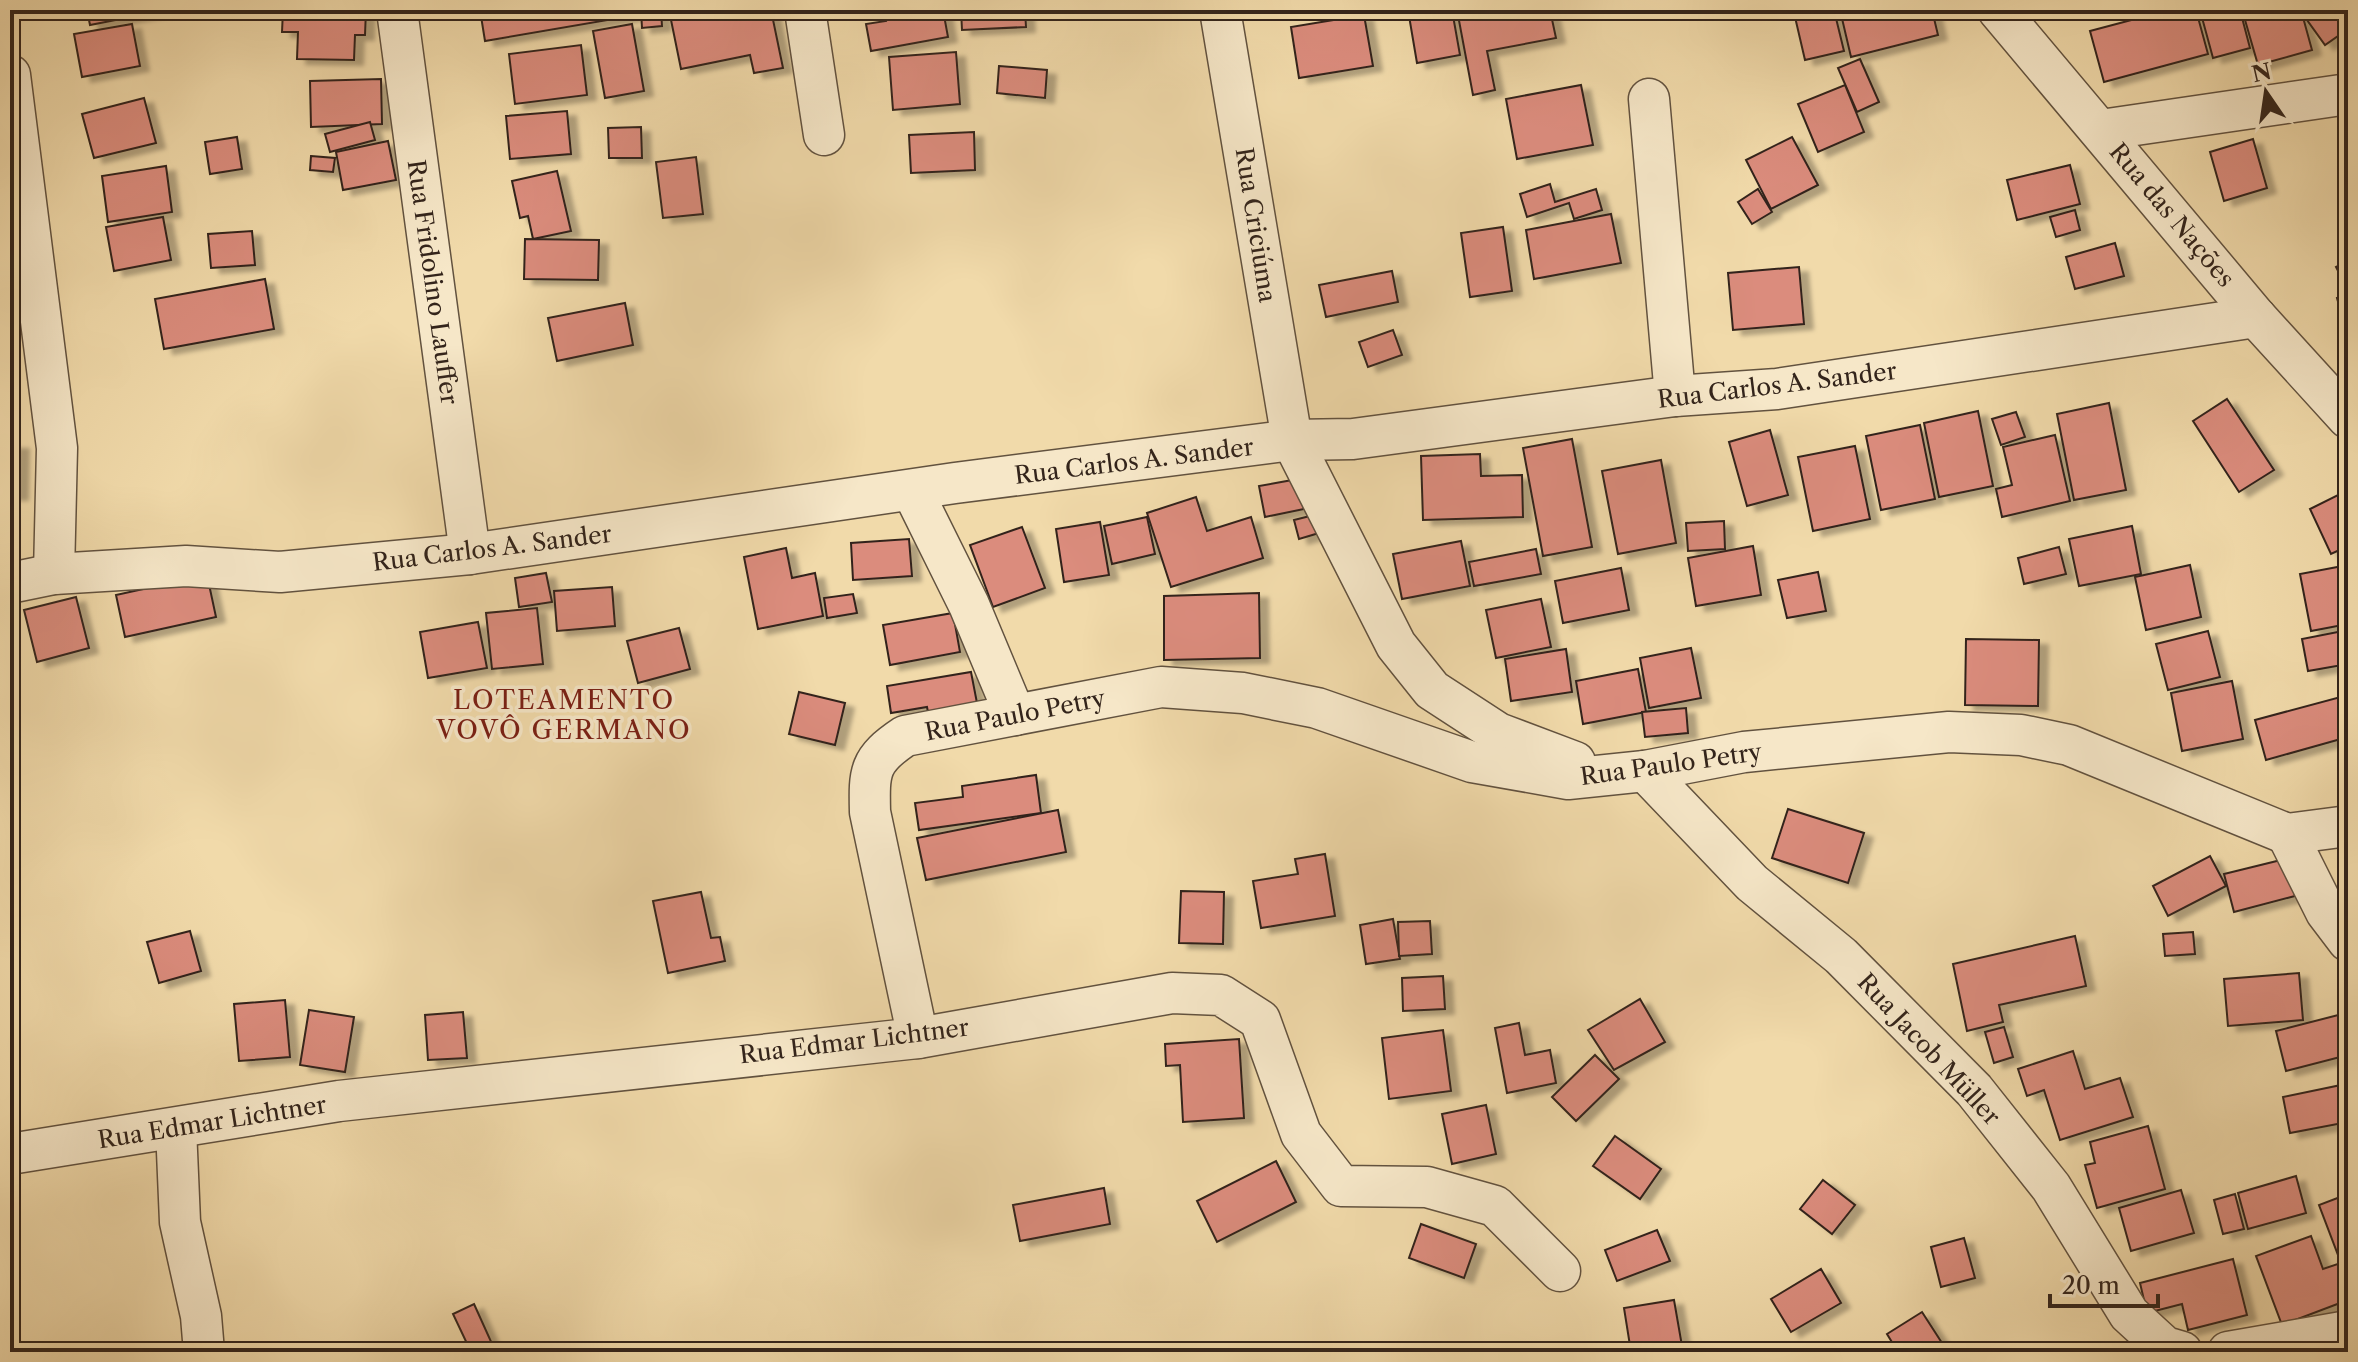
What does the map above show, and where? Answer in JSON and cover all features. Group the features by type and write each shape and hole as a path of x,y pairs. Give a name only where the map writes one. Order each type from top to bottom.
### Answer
{"street":[{"name":"Rua Fridolino Lauffer","path":"397,10 470,554"},
{"path":"805,10 824,135"},
{"name":"Rua Criciúma","path":"1220,10 1292,440 1396,645 1432,690 1498,733 1627,773"},
{"name":"Rua das Nações","path":"1998,10 2256,317 2348,418"},
{"path":"10,75 57,448 54,574"},
{"path":"2101,130 2348,94"},
{"path":"1649,99 1675,396"},
{"name":"Rua Carlos A. Sander","path":"10,583 54,574 186,566 280,572 470,554 912,490 1292,440 1353,439 1675,396 1777,389 2256,317"},
{"path":"912,490 969,605 1015,715"},
{"name":"Rua Paulo Petry","path":"918,1038 870,812 869,775 881,752 905,736 1161,687 1243,693 1317,708 1472,762 1568,779 1627,773 1744,752 1949,732 2021,735 2069,745 2287,834"},
{"name":"Rua Jacob Müller","path":"1627,773 1841,956 1974,1090 2051,1187 2129,1314 2165,1347 2182,1352"},
{"path":"2348,826 2287,834 2326,912 2348,941"},
{"name":"Rua Edmar Lichtner","path":"10,1154 339,1101 918,1038 1172,993 1221,995 1260,1020 1301,1134 1341,1186 1427,1187 1495,1206 1560,1271"},
{"path":"176,1128 180,1222 201,1316 204,1352"},
{"path":"2228,1352 2348,1331"}],"building":[{"path":"87,10 161,10 162,11 90,25"},
{"path":"283,10 366,10 365,35 355,35 354,60 297,59 298,32 282,32"},
{"path":"480,10 636,10 637,15 485,41"},
{"path":"641,10 661,10 662,26 642,28"},
{"path":"695,10 771,10 783,68 754,73 750,55 681,69 670,15"},
{"path":"884,10 943,10 948,37 871,51 866,24 886,21"},
{"path":"961,10 1025,10 1026,27 962,30"},
{"path":"1408,10 1452,10 1460,55 1417,63"},
{"path":"1457,10 1550,10 1556,38 1487,51 1495,90 1473,95"},
{"path":"1834,10 1844,51 1805,60 1795,17"},
{"path":"1840,10 1932,10 1938,35 1851,57"},
{"path":"2169,10 2196,10 2208,54 2104,82 2090,31"},
{"path":"2240,10 2250,48 2213,58 2201,14"},
{"path":"2254,10 2301,10 2312,50 2258,65 2243,13"},
{"path":"2307,10 2348,10 2348,29 2325,45 2302,13"},
{"path":"1364,15 1373,66 1299,78 1291,27"},
{"path":"132,24 140,66 82,77 74,34"},
{"path":"632,24 644,91 605,98 593,31"},
{"path":"581,45 587,95 515,104 509,54"},
{"path":"956,52 960,104 893,110 889,57"},
{"path":"1860,59 1879,102 1857,112 1838,68"},
{"path":"999,66 1047,70 1045,98 997,93"},
{"path":"381,79 382,124 311,127 310,81"},
{"path":"1581,85 1593,145 1517,159 1506,99"},
{"path":"1845,85 1864,132 1818,152 1798,104"},
{"path":"144,98 156,143 94,158 82,114"},
{"path":"567,111 571,154 510,159 506,116"},
{"path":"370,122 375,140 330,152 325,134"},
{"path":"641,127 642,158 609,158 608,128"},
{"path":"974,132 975,170 911,173 909,135"},
{"path":"237,137 242,169 210,174 205,142"},
{"path":"1792,137 1818,185 1771,209 1746,160"},
{"path":"2253,139 2267,188 2224,201 2210,152"},
{"path":"388,141 396,180 343,190 336,152"},
{"path":"311,156 335,158 333,172 310,170"},
{"path":"696,157 703,214 663,218 656,162"},
{"path":"2070,165 2080,204 2017,220 2007,180"},
{"path":"166,166 172,212 108,222 102,176"},
{"path":"557,171 571,231 533,239 528,216 520,218 512,181"},
{"path":"1550,184 1555,202 1596,189 1602,210 1574,219 1569,203 1527,217 1520,194"},
{"path":"1758,189 1772,212 1752,224 1738,202"},
{"path":"2075,210 2080,230 2056,237 2050,217"},
{"path":"1611,214 1621,263 1534,279 1526,230"},
{"path":"163,217 171,260 114,271 106,227"},
{"path":"1503,227 1512,291 1470,297 1461,233"},
{"path":"252,231 255,265 211,268 208,234"},
{"path":"525,239 599,240 598,280 524,279"},
{"path":"2115,243 2124,276 2075,289 2066,257"},
{"path":"2348,261 2348,290 2336,267"},
{"path":"1799,267 1804,324 1733,330 1728,273"},
{"path":"1392,271 1398,302 1326,317 1319,285"},
{"path":"265,279 274,329 164,349 155,299"},
{"path":"2348,295 2348,331 2346,331 2337,298"},
{"path":"625,303 633,345 557,361 548,318"},
{"path":"1393,330 1402,355 1368,367 1359,342"},
{"path":"2227,399 2274,470 2239,492 2193,421"},
{"path":"2109,403 2126,490 2074,500 2057,414"},
{"path":"1978,411 1993,486 1939,497 1924,423"},
{"path":"2016,412 2025,437 2001,445 1992,419"},
{"path":"1920,425 1935,499 1881,510 1866,436"},
{"path":"1770,430 1788,495 1747,506 1729,442"},
{"path":"2055,435 2070,501 2002,517 1996,489 2012,485 2003,447"},
{"path":"1572,439 1592,547 1543,556 1523,448"},
{"path":"10,444 20,444 19,495 10,495"},
{"path":"1855,446 1870,519 1813,531 1798,457"},
{"path":"1480,454 1481,476 1522,475 1523,517 1423,520 1421,456"},
{"path":"1661,460 1676,543 1618,554 1602,471"},
{"path":"1298,479 1304,509 1265,517 1259,486"},
{"path":"2348,490 2348,546 2331,554 2310,509"},
{"path":"1196,497 1207,531 1251,517 1263,558 1171,587 1147,513"},
{"path":"1314,515 1319,533 1299,539 1294,520"},
{"path":"1147,517 1155,554 1112,564 1104,526"},
{"path":"1724,521 1725,549 1688,551 1686,523"},
{"path":"1100,522 1109,575 1064,582 1056,529"},
{"path":"2132,526 2141,574 2079,586 2069,539"},
{"path":"1022,527 1045,588 993,607 970,545"},
{"path":"909,539 912,576 853,580 851,543"},
{"path":"1461,541 1470,586 1402,599 1393,554"},
{"path":"1753,546 1761,595 1696,606 1688,558"},
{"path":"2059,547 2066,574 2024,584 2018,558"},
{"path":"786,548 792,578 815,573 823,616 758,629 744,557"},
{"path":"1536,549 1541,574 1474,586 1469,562"},
{"path":"2190,565 2201,617 2146,630 2135,577"},
{"path":"2348,565 2348,624 2311,631 2300,574"},
{"path":"1621,568 1629,610 1563,623 1555,581"},
{"path":"1818,572 1826,611 1787,618 1778,580"},
{"path":"546,573 552,602 519,607 515,578"},
{"path":"207,575 216,617 125,637 116,595"},
{"path":"612,587 615,626 557,631 554,591"},
{"path":"1259,593 1260,658 1164,660 1164,596"},
{"path":"853,594 857,613 827,618 824,598"},
{"path":"76,597 89,648 37,662 24,610"},
{"path":"1541,599 1551,647 1496,658 1486,610"},
{"path":"537,608 543,664 492,669 486,613"},
{"path":"953,613 960,652 890,665 883,625"},
{"path":"478,622 487,668 428,678 420,632"},
{"path":"679,628 690,669 638,683 627,641"},
{"path":"2348,630 2348,664 2308,671 2302,639"},
{"path":"2208,631 2220,677 2168,690 2156,644"},
{"path":"1966,639 2039,640 2038,706 1965,705"},
{"path":"1691,648 1701,698 1649,708 1640,658"},
{"path":"1566,649 1572,692 1511,701 1505,659"},
{"path":"1638,669 1646,712 1583,724 1576,681"},
{"path":"971,672 977,703 928,712 927,707 891,713 887,686"},
{"path":"2232,681 2243,739 2182,751 2171,693"},
{"path":"799,692 845,703 835,745 789,734"},
{"path":"2348,695 2348,737 2266,760 2255,720"},
{"path":"1686,708 1688,733 1645,737 1642,712"},
{"path":"1036,775 1041,813 919,830 915,803 963,797 962,786"},
{"path":"1788,809 1864,833 1848,883 1772,858"},
{"path":"1058,810 1066,852 926,880 917,838"},
{"path":"1325,854 1335,916 1261,928 1253,881 1298,874 1295,859"},
{"path":"2210,856 2226,886 2168,916 2153,886"},
{"path":"2285,859 2295,896 2234,912 2224,874"},
{"path":"1181,891 1224,892 1223,944 1179,943"},
{"path":"701,892 711,938 720,937 725,961 668,973 653,901"},
{"path":"1393,919 1400,959 1366,964 1360,925"},
{"path":"1430,921 1432,954 1399,956 1398,922"},
{"path":"190,931 201,971 159,983 147,942"},
{"path":"2193,932 2195,954 2165,956 2163,934"},
{"path":"2075,936 2086,986 1999,1005 2003,1022 1967,1031 1953,964"},
{"path":"2299,973 2303,1020 2228,1026 2224,979"},
{"path":"1443,976 1445,1009 1403,1011 1402,978"},
{"path":"1640,999 1665,1042 1614,1070 1588,1030"},
{"path":"285,1000 290,1057 239,1061 234,1004"},
{"path":"309,1010 354,1017 345,1072 300,1065"},
{"path":"463,1012 467,1058 428,1060 425,1015"},
{"path":"2346,1013 2348,1055 2286,1071 2276,1031"},
{"path":"1519,1023 1525,1055 1550,1050 1556,1083 1507,1093 1495,1028"},
{"path":"2004,1027 2013,1057 1994,1063 1985,1032"},
{"path":"1443,1030 1451,1091 1389,1099 1382,1038"},
{"path":"1239,1039 1244,1118 1183,1122 1180,1065 1166,1066 1165,1044"},
{"path":"2073,1051 2085,1089 2120,1078 2133,1117 2060,1140 2044,1090 2027,1096 2018,1069"},
{"path":"1595,1055 1619,1079 1576,1121 1552,1097"},
{"path":"2341,1085 2348,1122 2290,1133 2283,1097"},
{"path":"1486,1105 1496,1154 1452,1164 1442,1114"},
{"path":"2148,1126 2165,1189 2097,1208 2085,1165 2095,1163 2090,1142"},
{"path":"1615,1136 1661,1169 1640,1199 1593,1166"},
{"path":"1276,1161 1296,1202 1217,1242 1197,1201"},
{"path":"2296,1176 2306,1213 2248,1229 2238,1193"},
{"path":"1823,1180 1855,1205 1832,1234 1800,1209"},
{"path":"1104,1188 1110,1224 1020,1241 1013,1205"},
{"path":"2181,1190 2194,1233 2131,1251 2119,1208"},
{"path":"2235,1194 2244,1229 2223,1234 2214,1200"},
{"path":"2348,1194 2348,1300 2282,1325 2256,1256 2311,1236 2323,1269 2341,1263 2319,1205"},
{"path":"1421,1224 1476,1244 1464,1278 1409,1258"},
{"path":"1657,1230 1670,1261 1617,1281 1605,1250"},
{"path":"1964,1238 1975,1278 1941,1287 1931,1247"},
{"path":"2233,1259 2247,1315 2188,1330 2182,1304 2147,1313 2140,1283"},
{"path":"1821,1269 1841,1303 1791,1332 1771,1299"},
{"path":"1674,1300 1682,1346 1631,1352 1624,1308"},
{"path":"474,1304 493,1346 480,1352 471,1352 453,1314"},
{"path":"1922,1312 1942,1343 1928,1352 1898,1352 1887,1334"},
{"path":"1762,1344 1764,1352 1735,1352"}],"district":[{"name":"LOTEAMENTO VOVÔ GERMANO","path":"564,715"}]}
